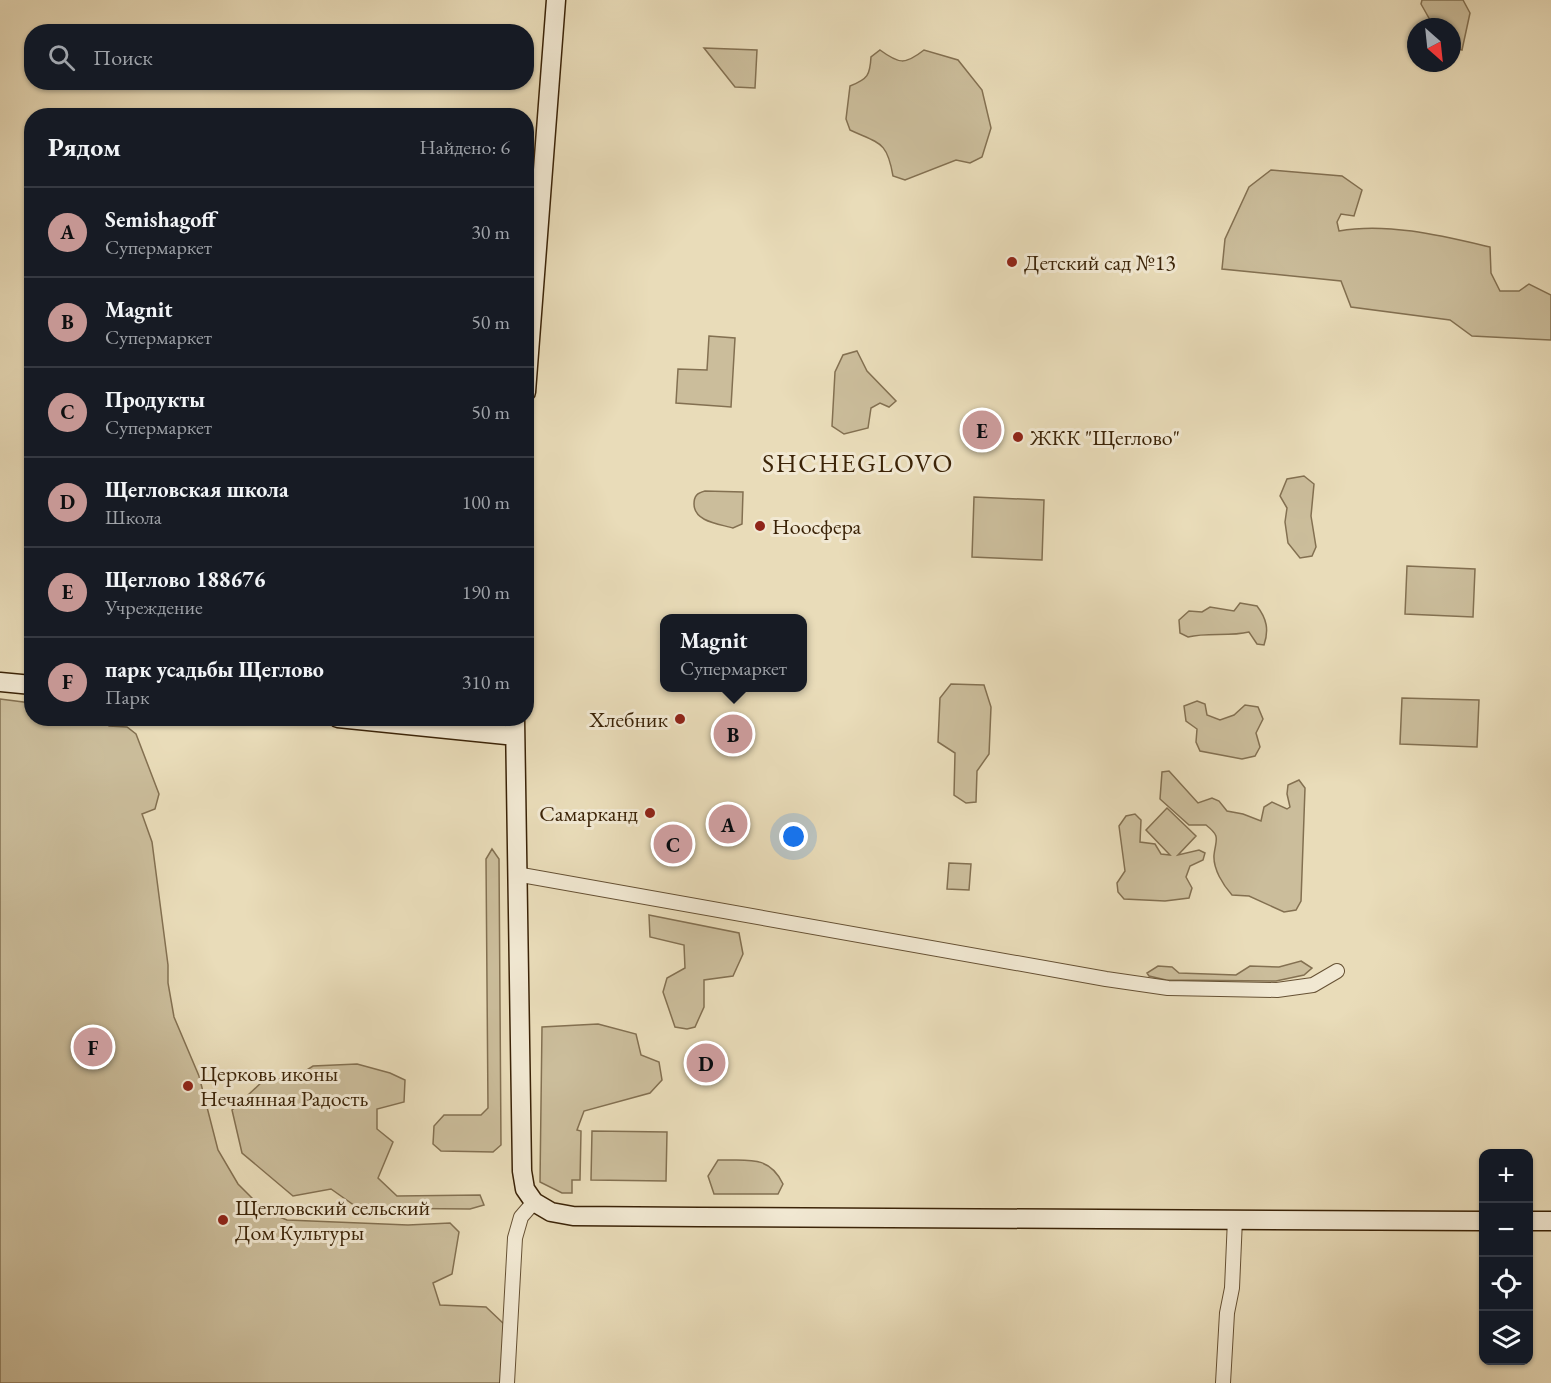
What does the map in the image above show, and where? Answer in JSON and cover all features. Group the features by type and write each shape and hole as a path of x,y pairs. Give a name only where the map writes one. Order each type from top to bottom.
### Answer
{"main road":[{"path":"534,287 556,0"},
{"path":"0,682 24,684"},
{"path":"495,726 515,727 522,1171 525,1190 534,1202 551,1212 573,1216 1479,1221"},
{"path":"1533,1221 1551,1221"}],"street":[{"path":"516,874 1106,979 1168,988 1277,990 1313,985 1337,971"},
{"path":"507,1383 515,1238 520,1217 534,1202"},
{"path":"1223,1383 1227,1313 1232,1288 1235,1219"}],"shaded area":[{"path":"1422,0 1463,0 1470,13 1462,50 1461,18 1429,18 1421,4"},
{"path":"704,48 757,50 755,88 735,87"},
{"path":"880,50 902,61 924,50 958,60 982,90 991,128 982,157 970,163 956,160 905,180 893,176 888,156 881,145 850,130 846,119 850,86 867,76 871,57"},
{"path":"1271,170 1342,176 1362,190 1354,216 1341,214 1337,222 1339,231 1395,229 1490,247 1491,273 1500,291 1519,291 1529,284 1551,295 1551,340 1472,336 1450,320 1351,307 1341,281 1222,269 1225,239 1249,187"},
{"path":"709,336 735,338 731,407 676,403 678,369 707,370"},
{"path":"857,351 867,371 896,401 889,407 880,403 871,408 868,428 844,434 832,426 835,372 843,355"},
{"path":"1304,476 1314,484 1311,516 1316,547 1312,556 1300,558 1288,543 1285,522 1287,508 1280,496 1287,479"},
{"path":"705,491 743,492 742,524 733,528 698,515 694,504 695,497"},
{"path":"974,497 1044,500 1042,560 972,557"},
{"path":"1407,566 1475,569 1473,617 1405,614"},
{"path":"1240,603 1257,606 1260,611 1266,625 1264,645 1257,644 1249,632 1188,637 1180,633 1179,620 1189,611 1202,612 1210,607 1234,611"},
{"path":"951,684 984,685 991,707 989,754 977,771 976,802 966,803 954,795 955,753 938,742 940,698"},
{"path":"1402,698 1479,700 1477,747 1400,744"},
{"path":"0,699 24,702 24,726 127,727 136,734 159,794 155,809 142,814 152,842 174,1017 199,1076 218,1150 238,1184 265,1211 287,1220 408,1225 450,1223 459,1232 452,1274 433,1283 440,1305 486,1307 504,1324 501,1383 0,1383"},
{"path":"1197,701 1205,704 1207,715 1220,720 1234,715 1245,705 1258,707 1263,719 1256,733 1260,747 1255,756 1242,759 1200,751 1196,742 1197,729 1186,721 1184,706"},
{"path":"1169,771 1198,803 1212,798 1219,801 1227,811 1261,821 1264,807 1272,802 1287,809 1290,807 1287,794 1288,785 1299,780 1305,788 1301,901 1296,910 1284,912 1249,896 1232,895 1222,882 1215,866 1216,835 1214,832 1206,825 1189,825 1160,799 1162,772"},
{"path":"1167,808 1196,836 1178,855 1199,850 1205,853 1203,860 1190,866 1186,877 1192,888 1189,898 1165,901 1124,899 1118,892 1117,883 1125,871 1119,826 1126,816 1135,814 1141,820 1140,842 1155,844 1161,854 1170,855 1146,830"},
{"path":"492,849 499,859 501,1145 493,1152 441,1151 433,1144 434,1126 444,1115 481,1115 488,1108 486,859"},
{"path":"949,863 971,864 969,890 947,889"},
{"path":"649,915 739,933 743,954 733,976 704,980 704,1007 695,1027 687,1029 675,1027 663,992 667,978 685,968 684,945 650,937"},
{"path":"1301,961 1312,968 1304,975 1276,981 1166,980 1149,976 1147,973 1158,966 1172,967 1179,973 1236,975 1250,966 1279,967"},
{"path":"598,1024 636,1034 641,1055 659,1062 662,1080 650,1093 584,1111 577,1130 581,1131 580,1180 572,1180 572,1193 562,1193 540,1182 542,1027"},
{"path":"357,1064 390,1073 405,1080 404,1102 377,1109 377,1129 393,1142 378,1178 397,1196 480,1195 484,1205 470,1209 358,1208 331,1189 293,1196 242,1153 232,1110 263,1081 296,1077 313,1066"},
{"path":"592,1131 667,1132 666,1181 591,1180"},
{"path":"718,1160 747,1160 764,1163 777,1174 783,1184 778,1194 714,1194 708,1176"}],"place":[{"name":"Детский сад №13","path":"1012,262"},
{"name":"Щеглово 188676","path":"982,430"},
{"name":"ЖКК \"Щеглово\"","path":"1018,437"},
{"name":"Ноосфера","path":"760,526"},
{"name":"Хлебник","path":"680,719"},
{"name":"Magnit","path":"733,734"},
{"name":"Самарканд","path":"650,813"},
{"name":"Semishagoff","path":"728,824"},
{"name":"Продукты","path":"673,844"},
{"name":"парк усадьбы Щеглово","path":"93,1047"},
{"name":"Щегловская школа","path":"706,1063"},
{"name":"Церковь иконы Нечаянная Радость","path":"188,1086"},
{"name":"Щегловский сельский Дом Культуры","path":"223,1220"}],"district":[{"name":"SHCHEGLOVO","path":"858,463"}]}
